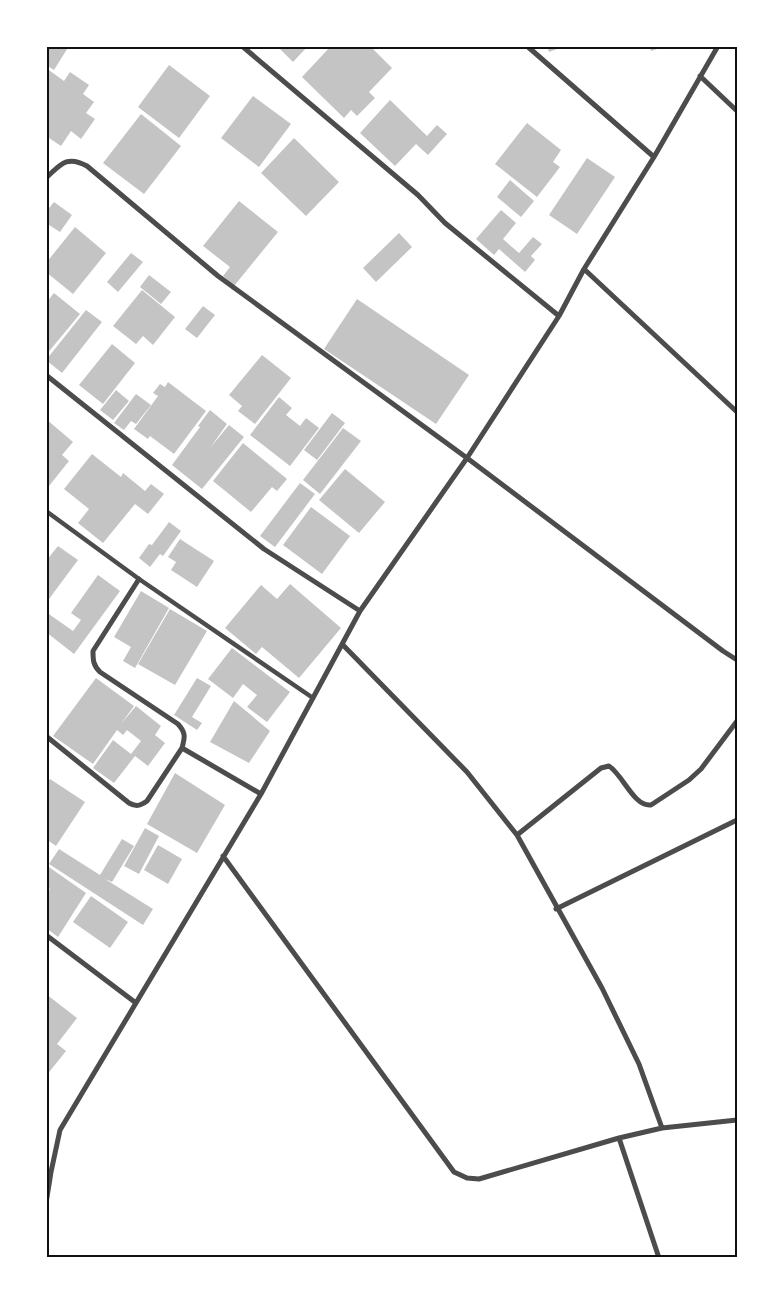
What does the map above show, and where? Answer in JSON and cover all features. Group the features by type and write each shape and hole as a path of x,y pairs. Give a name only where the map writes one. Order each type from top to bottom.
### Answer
{"street":[{"path":"242,46 418,195 445,223 559,316"},
{"path":"527,46 654,156"},
{"path":"535,46 537,55"},
{"path":"46,1203 60,1130 261,794 360,611 467,458 559,316 584,269 654,156 718,46"},
{"path":"700,76 737,111"},
{"path":"46,178 61,164 70,160 78,161 87,166 224,281 467,458 737,660"},
{"path":"584,269 737,412"},
{"path":"46,375 264,549 360,611"},
{"path":"46,511 139,579 313,698"},
{"path":"46,736 135,806 147,801 182,748 186,736 184,730 178,724 95,667 93,651 139,579"},
{"path":"342,644 467,772 517,835 556,909 602,988 639,1064 662,1128"},
{"path":"517,835 601,768 609,766 616,770 639,802 645,806 652,805 689,780 701,769 737,722"},
{"path":"182,748 261,794"},
{"path":"556,909 737,820"},
{"path":"223,856 454,1172 467,1178 479,1179 619,1138 662,1128 737,1120"},
{"path":"46,934 136,1003"},
{"path":"619,1138 659,1258"}],"building":[{"path":"46,46 69,46 54,70 46,65"},
{"path":"277,46 308,46 293,62"},
{"path":"331,46 370,46 392,68 369,92 375,98 357,116 351,110 344,118 302,77"},
{"path":"547,46 565,46 549,52"},
{"path":"650,46 663,46 663,47 651,51"},
{"path":"169,65 210,96 179,138 138,107"},
{"path":"46,68 64,81 70,72 89,85 83,94 94,102 86,113 95,119 81,139 71,131 61,146 46,136"},
{"path":"253,96 291,124 259,167 221,138"},
{"path":"390,100 427,136 437,125 447,134 428,155 416,144 395,166 360,133"},
{"path":"141,114 181,146 144,194 103,163"},
{"path":"527,123 561,150 553,162 560,167 537,197 495,164"},
{"path":"294,138 339,182 306,216 261,173"},
{"path":"587,158 615,177 577,234 549,215"},
{"path":"510,180 534,201 521,217 497,197"},
{"path":"239,201 278,232 234,286 223,276 230,267 203,246"},
{"path":"54,202 72,215 60,232 46,223 46,212"},
{"path":"501,210 516,223 503,239 519,253 533,237 542,244 531,256 535,260 525,272 499,249 494,255 476,239"},
{"path":"75,227 106,253 73,294 46,272 46,263"},
{"path":"399,233 412,247 376,282 363,268"},
{"path":"131,253 143,262 118,292 107,282"},
{"path":"149,275 171,292 161,304 140,287"},
{"path":"142,290 175,317 153,345 143,336 136,344 113,326"},
{"path":"54,293 80,314 46,355 46,303"},
{"path":"357,299 469,375 436,424 324,349"},
{"path":"203,306 215,315 197,338 185,329"},
{"path":"86,310 102,322 62,373 46,360"},
{"path":"112,344 135,363 103,404 79,385"},
{"path":"262,355 291,378 255,424 238,411 242,406 229,395"},
{"path":"168,382 206,411 174,454 150,436 148,439 134,429 158,396 153,393 160,384 165,387"},
{"path":"116,390 129,401 113,420 100,410"},
{"path":"136,394 151,405 136,424 131,421 124,430 114,423"},
{"path":"279,397 292,408 286,415 300,426 306,418 319,428 290,466 250,435"},
{"path":"210,410 227,424 210,448 229,425 244,437 202,489 172,465"},
{"path":"332,413 345,423 317,460 304,450"},
{"path":"46,419 73,442 62,455 69,461 49,486 46,483"},
{"path":"343,428 361,441 320,494 303,480"},
{"path":"243,443 287,479 277,491 272,487 251,512 213,481"},
{"path":"92,454 121,477 123,473 145,491 151,484 164,494 148,514 135,504 103,543 78,523 89,509 64,489"},
{"path":"345,469 385,502 359,533 319,500"},
{"path":"300,483 315,494 275,547 260,536"},
{"path":"311,507 350,536 322,574 283,545"},
{"path":"169,522 181,531 163,556 160,554 150,567 139,558 149,544 152,545"},
{"path":"180,539 214,561 197,587 171,570 176,562 168,557"},
{"path":"58,546 78,560 46,603 46,561"},
{"path":"98,575 120,591 74,654 46,632 46,612 73,631 81,620 71,613"},
{"path":"290,584 341,628 299,678 262,647 256,654 225,628 261,585 277,599"},
{"path":"141,591 169,608 135,668 123,661 131,647 114,637"},
{"path":"170,609 207,631 175,685 138,664"},
{"path":"232,648 290,692 267,722 247,707 257,695 243,684 233,698 208,679"},
{"path":"96,678 134,706 121,724 136,706 161,726 155,735 165,743 148,766 135,756 114,783 93,768 113,740 131,754 141,741 127,730 123,735 117,730 93,764 53,736"},
{"path":"197,678 211,686 192,717 202,723 197,730 174,715"},
{"path":"234,701 270,731 249,763 210,742"},
{"path":"175,773 225,805 197,853 147,824"},
{"path":"50,779 85,802 56,846 46,839 46,784"},
{"path":"145,828 159,836 139,874 124,866"},
{"path":"122,839 134,846 112,882 105,879 153,909 143,925 49,864 59,849 100,875"},
{"path":"158,845 182,859 168,884 144,870"},
{"path":"46,865 86,893 58,937 46,928 46,894 50,889 46,886"},
{"path":"91,896 128,922 110,948 73,922"},
{"path":"46,994 77,1018 57,1044 66,1051 46,1076"}]}
